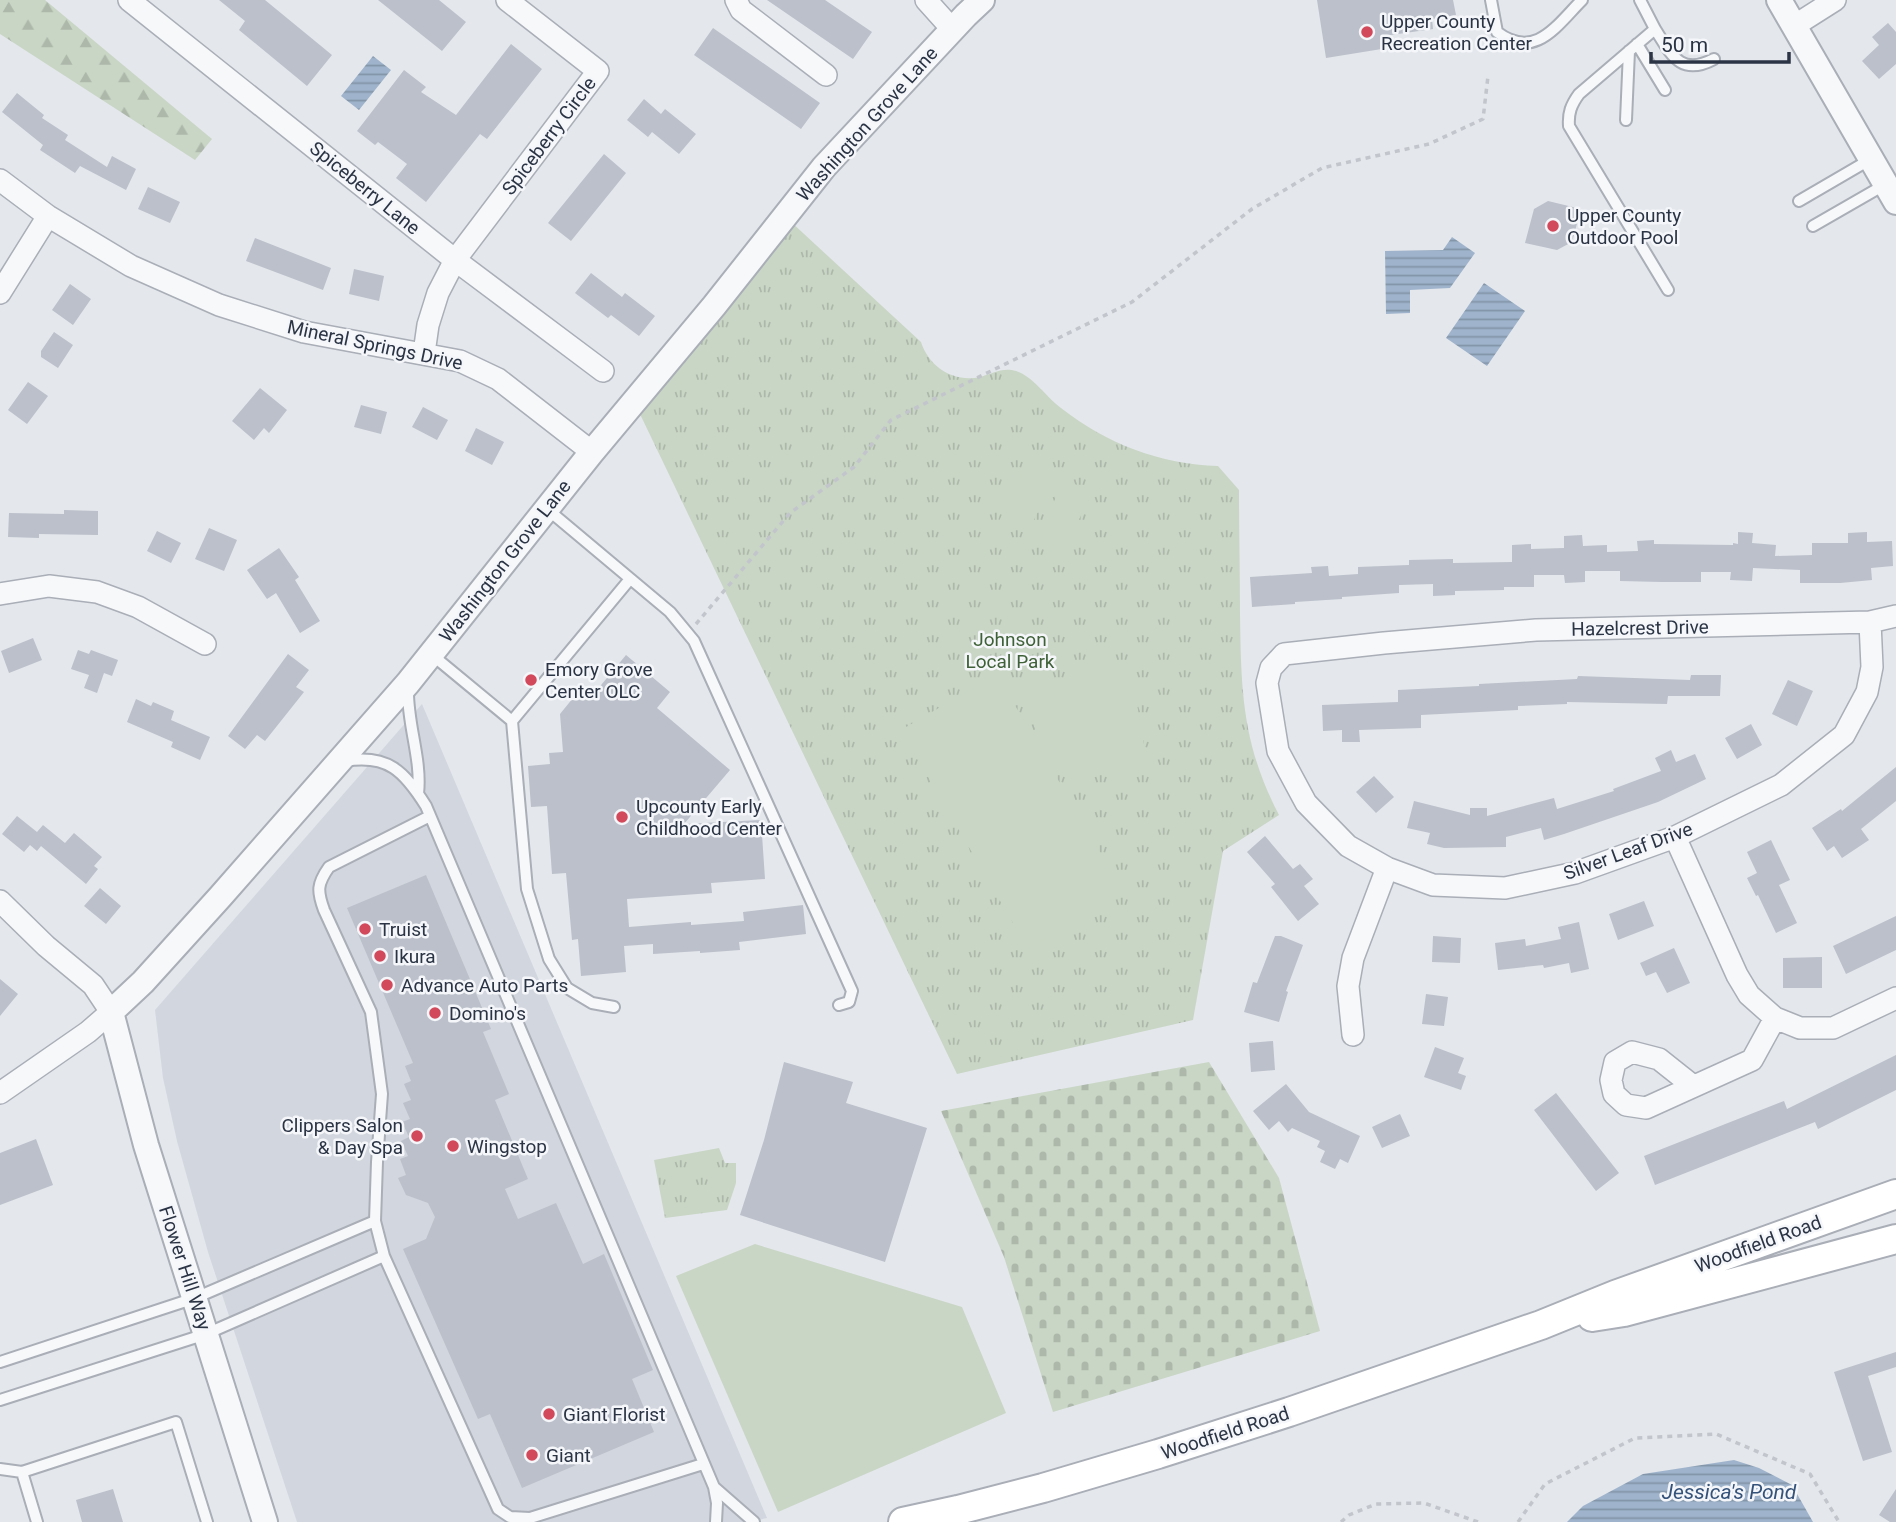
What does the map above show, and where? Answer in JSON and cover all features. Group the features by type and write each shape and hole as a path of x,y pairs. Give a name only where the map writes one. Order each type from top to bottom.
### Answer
{"main road":[{"name":"Woodfield Road","path":"903,1522 1031,1491 1289,1412 1541,1325 1615,1295 1896,1194"},
{"name":"Woodfield Road","path":"1541,1325 1623,1312 1896,1239"}],"street":[{"name":"Spiceberry Lane","path":"129,0 455,260 603,371"},
{"name":"Spiceberry Circle","path":"455,260 598,71 507,0"},
{"path":"736,0 741,10 826,75"},
{"path":"926,0 952,29"},
{"name":"Washington Grove Lane","path":"0,1093 77,1040 143,982 408,683 824,167 982,0"},
{"path":"1779,0 1891,193"},
{"path":"1794,26 1835,0"},
{"name":"Mineral Springs Drive","path":"0,180 48,216 131,266 219,305 304,332 460,361 498,379 592,452"},
{"path":"0,293 48,216"},
{"path":"424,353 428,325 438,293 455,260"},
{"path":"0,594 49,586 97,592 138,607 205,644"},
{"name":"Hazelcrest Drive","path":"1384,643 1536,630 1870,622 1896,616"},
{"name":"Silver Leaf Drive","path":"1384,643 1284,654 1271,668 1267,684 1278,751 1306,803 1348,846 1387,868 1433,885 1505,888 1575,873 1675,838 1781,785 1844,735 1867,692 1872,667 1870,622"},
{"path":"1675,838 1737,975 1749,995 1775,1018 1800,1028 1833,1028 1896,998"},
{"path":"1353,1035 1348,986 1353,958 1387,868"},
{"path":"0,901 46,947 93,985 111,1012"},
{"name":"Flower Hill Way","path":"111,1012 146,1145 265,1522"},
{"path":"1693,1086 1752,1060 1775,1018"}],"lane":[{"path":"1491,0 1497,32 1518,43 1534,43 1545,36 1582,0"},
{"path":"1640,0 1675,60 1686,65 1702,66 1714,59"},
{"path":"1655,29 1579,94 1568,114 1569,126 1668,290"},
{"path":"1633,47 1665,90"},
{"path":"1626,120 1633,47"},
{"path":"1799,201 1871,159"},
{"path":"1814,226 1891,193"},
{"path":"547,509 670,612 694,640 852,991 849,1002 839,1005"},
{"path":"614,1007 592,1003 567,988 549,959 527,889 512,721 630,579"},
{"path":"431,654 512,721"},
{"path":"408,683 408,705 420,781 418,794"},
{"path":"340,761 364,758 382,762 398,770 418,794 430,816 713,1487 717,1503 716,1522"},
{"path":"430,816 329,867 321,879 318,894 371,1012 382,1094 375,1221 384,1256 498,1509 510,1517 530,1518 703,1464"},
{"path":"0,1362 195,1298 375,1221"},
{"path":"0,1400 206,1334 384,1256"},
{"path":"0,1469 22,1472 176,1422 207,1522"},
{"path":"22,1472 37,1522"},
{"path":"713,1487 754,1522"}],"path":[{"path":"688,633 790,513 854,467 891,420 1132,302 1252,209 1322,168 1429,144 1483,119 1488,76"},
{"path":"1518,1522 1545,1484 1635,1438 1716,1434 1810,1474 1839,1522"},
{"path":"1341,1522 1376,1504 1424,1503 1478,1522"}],"shaded area":[{"path":"422,704 767,1518 748,1522 297,1522 208,1252 177,1141 163,1078 155,1010"}],"green space":[{"path":"0,0 45,0 212,139 195,160 0,34"},
{"name":"Johnson Local Park","path":"790,221 921,342 930,359 944,371 961,378 970,378 1002,370 1016,371 1029,378 1061,408 1097,432 1135,450 1155,456 1218,466 1239,490 1243,692 1257,764 1279,815 1223,851 1193,1020 957,1074 639,412"},
{"path":"1028,462 1056,475 1027,534 999,521"},
{"path":"1065,479 1092,493 1063,552 1036,538"},
{"path":"1126,661 1133,681 1147,762 1104,772 1082,770 1068,765 1056,757 1038,734 1025,690"},
{"path":"997,674 1124,894 1028,949 901,730"},
{"path":"1209,1062 1279,1178 1320,1331 1053,1412 1004,1257 941,1111"},
{"path":"719,1148 725,1163 736,1163 736,1183 727,1210 665,1218 654,1160"},
{"path":"755,1244 962,1307 1006,1413 778,1512 676,1276"}],"water":[{"path":"373,56 391,70 359,110 341,96"},
{"path":"1452,237 1475,253 1450,288 1410,290 1410,313 1386,314 1385,251 1443,250"},
{"path":"1484,283 1525,311 1487,366 1446,338"},
{"name":"Jessica's Pond","path":"1734,1460 1759,1468 1792,1485 1813,1522 1567,1522 1583,1506 1643,1474"}],"building":[{"path":"219,0 265,0 332,55 307,86 239,30 245,21"},
{"path":"378,0 439,0 466,22 442,51"},
{"path":"767,0 825,0 872,32 853,59"},
{"name":"Upper County Recreation Center","path":"1317,0 1453,0 1456,15 1432,19 1433,29 1391,35 1394,47 1326,58"},
{"path":"1888,23 1896,32 1896,64 1879,79 1862,61 1879,45 1872,37"},
{"path":"713,28 820,103 801,129 694,55"},
{"path":"511,44 542,69 487,139 480,134 426,202 396,178 407,164 378,142 375,145 357,131 404,70 426,87 421,92 456,115"},
{"path":"17,93 44,115 42,118 68,135 65,140 107,167 112,156 136,169 126,190 80,166 75,173 40,150 43,145 2,112"},
{"path":"644,99 661,114 665,109 696,134 679,154 652,132 648,137 627,120"},
{"path":"604,154 626,173 571,241 548,223"},
{"path":"148,187 180,202 170,223 138,209"},
{"name":"Upper County Outdoor Pool","path":"1548,201 1581,209 1572,242 1557,250 1525,243 1534,209"},
{"path":"255,238 331,268 323,290 246,261"},
{"path":"354,269 384,276 379,301 349,294"},
{"path":"591,273 622,297 625,293 655,316 639,336 611,315 608,318 575,293"},
{"path":"70,284 91,299 73,325 52,310"},
{"path":"54,332 73,345 58,368 41,357 41,351"},
{"path":"28,382 48,396 27,424 8,410"},
{"path":"260,388 287,410 269,433 264,428 254,440 232,421"},
{"path":"361,405 387,412 381,434 354,427"},
{"path":"423,407 448,420 437,440 412,427"},
{"path":"476,428 504,442 492,465 465,451"},
{"path":"64,510 98,511 98,535 39,534 39,538 8,537 9,513 64,514"},
{"path":"209,528 237,540 224,571 195,559"},
{"path":"157,531 181,543 171,563 147,551"},
{"path":"1738,532 1753,533 1752,543 1776,545 1775,556 1812,555 1812,543 1848,543 1848,533 1867,532 1867,542 1892,541 1893,566 1871,568 1872,580 1840,583 1800,583 1800,570 1753,568 1752,581 1730,580 1731,572 1701,572 1701,582 1620,581 1620,571 1585,571 1585,582 1565,583 1564,575 1534,575 1534,587 1455,591 1455,595 1433,596 1433,584 1399,585 1399,593 1252,607 1250,577 1312,573 1311,567 1328,566 1329,576 1358,574 1358,567 1409,565 1409,560 1453,559 1453,563 1512,562 1512,545 1531,544 1531,549 1564,548 1564,536 1582,535 1583,546 1607,545 1607,552 1638,551 1637,541 1654,540 1654,544 1733,545 1738,544"},
{"path":"279,548 299,577 295,580 320,621 300,633 276,593 267,599 247,570"},
{"path":"33,638 42,660 9,673 1,651"},
{"path":"78,650 89,654 91,650 118,660 112,676 104,673 97,693 84,688 89,675 71,669"},
{"path":"288,654 309,670 296,687 304,692 265,741 257,735 245,749 228,736"},
{"name":"Upcounty Early Childhood Center","path":"626,655 670,692 657,708 730,770 684,824 761,820 765,879 711,883 712,893 627,899 629,927 744,921 743,912 803,905 806,934 739,942 740,950 700,953 653,954 653,944 624,946 626,972 581,976 578,939 572,940 566,873 552,874 547,806 531,807 528,766 550,764 549,753 563,752 560,714 582,687 592,696"},
{"path":"1691,675 1721,675 1720,696 1668,696 1667,704 1567,702 1518,706 1518,710 1421,715 1421,728 1359,730 1360,742 1342,742 1342,730 1323,731 1322,705 1398,702 1398,690 1577,679 1578,676 1690,680"},
{"path":"1788,680 1813,691 1797,726 1772,714"},
{"path":"136,699 151,706 153,702 174,711 171,720 210,737 200,760 171,747 173,742 127,722"},
{"path":"1751,724 1762,745 1737,759 1725,738"},
{"path":"1671,750 1676,762 1695,754 1706,779 1658,802 1544,840 1541,828 1506,837 1506,847 1444,848 1427,844 1430,833 1407,828 1414,801 1470,815 1470,808 1487,808 1487,816 1554,798 1557,809 1614,791 1613,789 1661,771 1655,758"},
{"path":"1896,767 1896,801 1861,829 1869,840 1842,858 1834,846 1827,851 1812,828 1841,809 1842,811"},
{"path":"1374,776 1394,797 1376,813 1356,792"},
{"path":"17,816 37,832 43,825 65,843 74,833 102,857 94,866 98,869 86,884 41,846 37,851 30,845 24,852 2,834"},
{"path":"1265,836 1293,869 1300,864 1313,879 1304,886 1319,904 1298,921 1271,887 1275,884 1247,852"},
{"path":"1771,840 1790,880 1779,885 1797,923 1776,933 1747,878 1757,873 1747,852"},
{"path":"426,875 491,1029 483,1032 509,1094 495,1100 528,1179 505,1189 518,1219 556,1203 583,1264 604,1254 653,1370 632,1379 654,1432 522,1488 490,1414 478,1419 403,1249 426,1239 435,1217 428,1203 406,1195 398,1178 406,1175 400,1159 408,1156 401,1141 409,1137 402,1122 410,1119 403,1103 411,1100 404,1084 411,1081 405,1066 413,1063 347,908"},
{"path":"100,888 121,906 106,924 84,906"},
{"path":"1644,901 1654,926 1618,940 1609,914"},
{"path":"1896,916 1896,950 1846,974 1833,946"},
{"path":"1579,922 1589,969 1571,973 1569,963 1544,968 1543,965 1498,970 1495,943 1525,939 1526,946 1561,939 1558,927"},
{"path":"1275,936 1303,945 1286,991 1288,992 1279,1022 1244,1012 1253,982 1257,983"},
{"path":"1433,936 1461,938 1460,963 1432,962"},
{"path":"1674,948 1690,983 1667,993 1656,972 1646,976 1640,963"},
{"path":"1822,957 1822,988 1783,988 1783,958"},
{"path":"0,979 18,994 0,1016"},
{"path":"1426,994 1448,997 1444,1026 1422,1024"},
{"path":"1273,1041 1275,1070 1251,1072 1249,1043"},
{"path":"1435,1047 1464,1058 1458,1073 1466,1076 1461,1090 1424,1077"},
{"path":"1896,1055 1896,1090 1818,1129 1815,1122 1655,1185 1644,1156 1784,1101 1787,1109"},
{"path":"784,1062 853,1082 846,1103 927,1128 885,1262 740,1215 764,1140"},
{"path":"1286,1084 1309,1112 1360,1136 1348,1163 1340,1159 1335,1169 1320,1162 1325,1151 1317,1147 1320,1141 1292,1128 1288,1132 1279,1121 1269,1130 1253,1111"},
{"path":"1556,1093 1619,1173 1596,1191 1534,1110"},
{"path":"1400,1114 1410,1136 1382,1148 1372,1127"},
{"path":"36,1139 53,1185 0,1205 0,1153"},
{"path":"1896,1352 1896,1367 1868,1376 1892,1452 1863,1461 1834,1372"},
{"path":"113,1489 123,1522 82,1522 76,1500"},
{"path":"1896,1489 1896,1522 1890,1522 1879,1515"}],"place":[{"name":"Upper County Recreation Center","path":"1367,32"},
{"name":"Upper County Outdoor Pool","path":"1553,226"},
{"name":"Emory Grove Center OLC","path":"531,680"},
{"name":"Upcounty Early Childhood Center","path":"622,817"},
{"name":"Truist","path":"365,929"},
{"name":"Ikura","path":"380,956"},
{"name":"Advance Auto Parts","path":"387,985"},
{"name":"Domino's","path":"435,1013"},
{"name":"Clippers Salon & Day Spa","path":"417,1136"},
{"name":"Wingstop","path":"453,1146"},
{"name":"Giant Florist","path":"549,1414"},
{"name":"Giant","path":"532,1455"}]}
